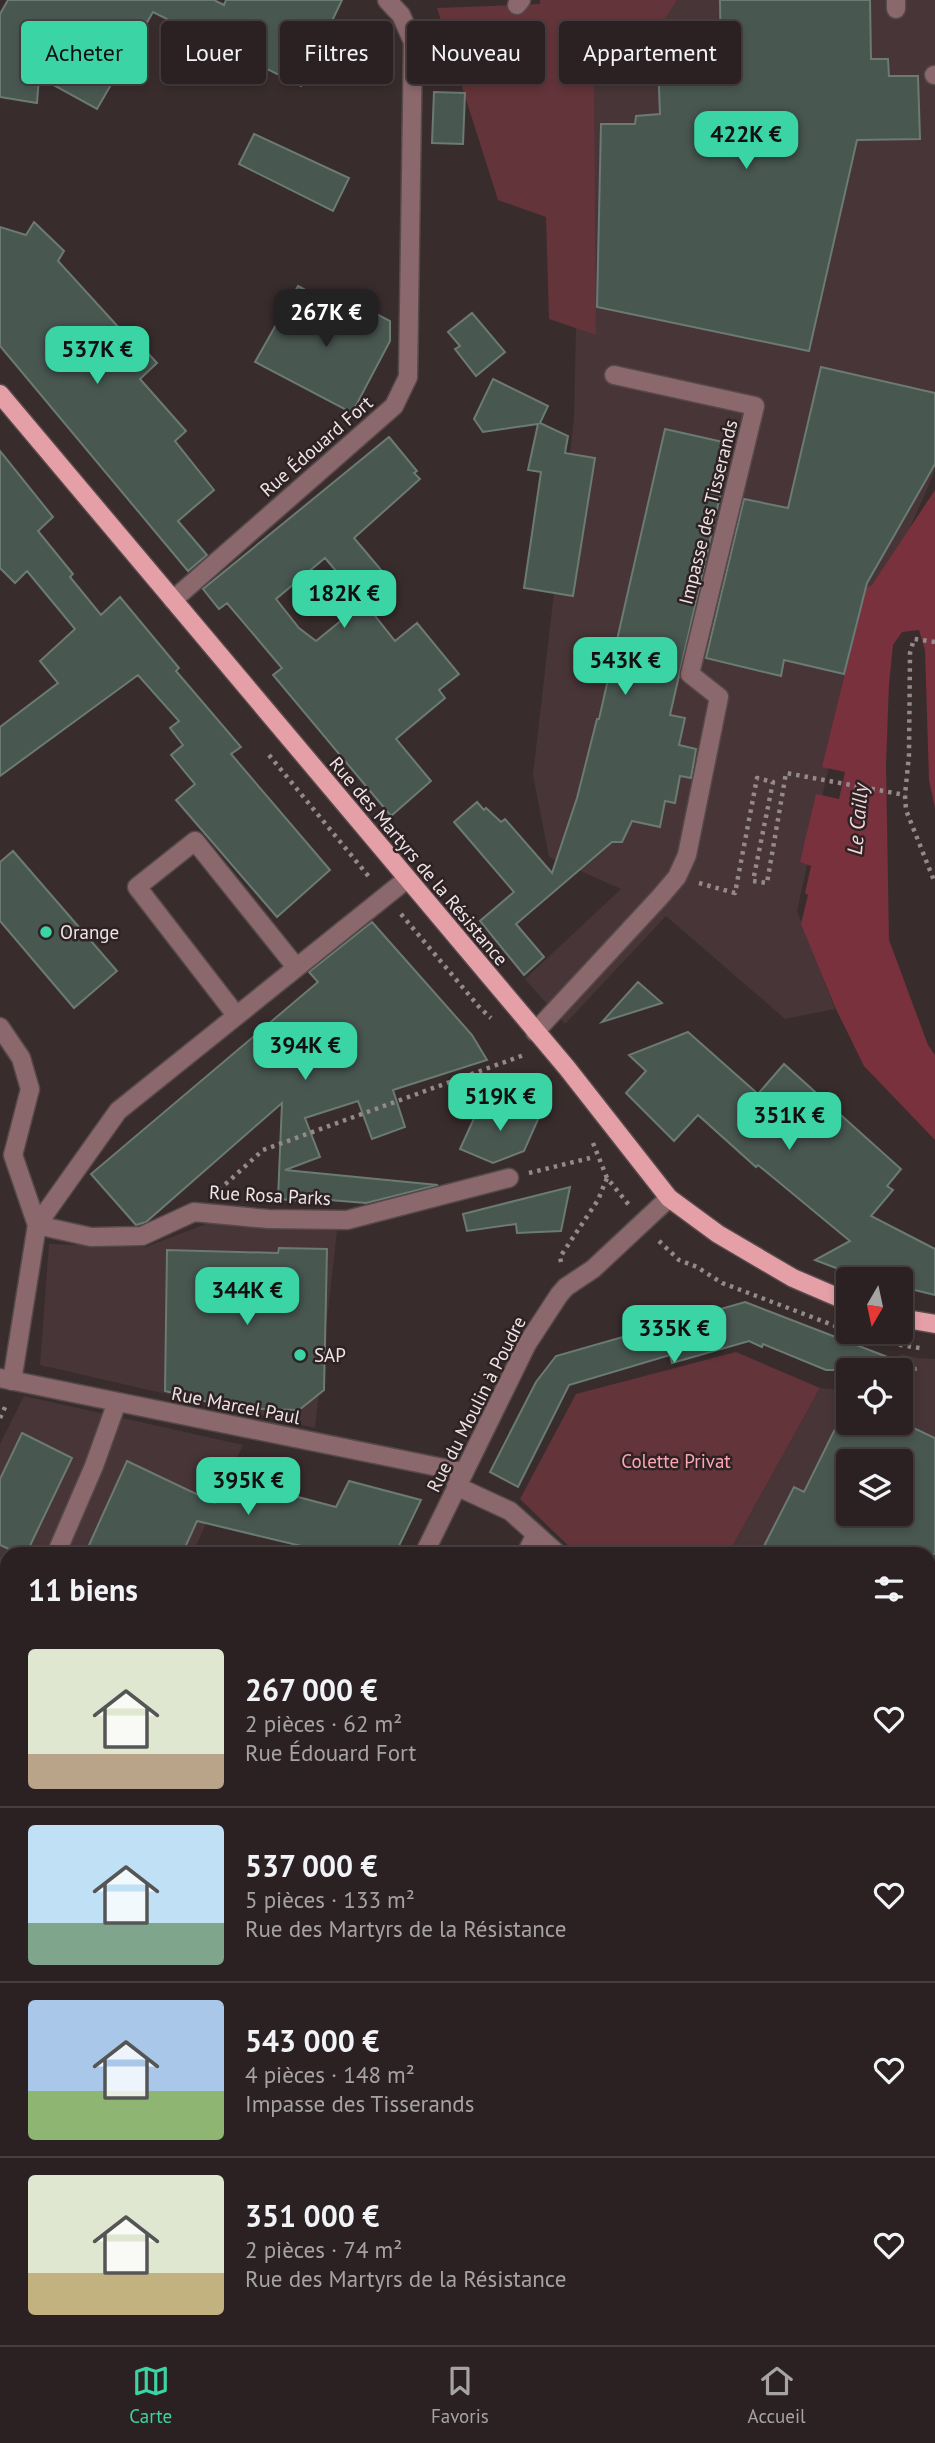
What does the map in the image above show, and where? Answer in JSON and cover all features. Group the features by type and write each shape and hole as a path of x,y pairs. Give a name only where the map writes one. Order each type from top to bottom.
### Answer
{"main road":[{"name":"Rue des Martyrs de la Résistance","path":"0,394 605,1115 669,1198 718,1234 782,1272 836,1297"},
{"path":"914,1320 935,1324"}],"street":[{"name":"Rue Édouard Fort","path":"173,600 394,406 408,377 413,41 401,15 387,0"},
{"name":"Impasse des Tisserands","path":"535,1032 677,877 687,855 719,697 690,674 755,406 614,374"},
{"path":"236,1015 137,887 195,841 296,967"},
{"path":"6,1380 37,1225 118,1111 407,879"},
{"path":"0,1027 21,1058 30,1089 13,1156 37,1225"},
{"name":"Rue Rosa Parks","path":"37,1225 91,1237 142,1236 194,1212 268,1219 347,1220 509,1178"},
{"name":"Rue du Moulin à Poudre","path":"427,1547 527,1344 566,1287 593,1269 669,1198"},
{"name":"Rue Marcel Paul","path":"6,1380 117,1402 460,1479 510,1511 550,1547"},
{"path":"59,1547 94,1466 117,1402"},
{"path":"530,1547 536,1534"}],"path":[{"path":"935,642 914,639 910,653 909,755 905,795 906,810 935,883"},
{"path":"677,877 735,893 757,778 773,782 753,881 767,883 786,773 905,795"},
{"path":"194,1212 263,1150 528,1053"},
{"path":"598,1156 607,1178 621,1196"},
{"path":"509,1178 588,1159"},
{"path":"566,1287 560,1257 598,1200 607,1178"},
{"path":"664,1248 679,1260 697,1267 722,1283 836,1326"}],"shaded area":[{"path":"637,0 935,0 935,471 853,657 797,911 835,1009 785,1019 666,916 565,1024 525,979 621,889 549,857 533,775 574,419 581,84 741,84 741,21 614,21"},
{"path":"211,1222 337,1230 315,1428 40,1365 49,1244 146,1247"},
{"path":"901,1354 935,1359 935,1547 732,1547 820,1388 836,1389 836,1435 913,1435 913,1358 899,1358"},
{"path":"24,1396 243,1445 195,1547 0,1547 0,1444"}],"green space":[{"path":"540,0 677,0 663,21 559,21 559,84 594,84 596,335 549,319 546,217 498,200 461,84 545,84 545,21 441,21 437,8 540,4"},
{"name":"Colette Privat","path":"736,1352 820,1388 732,1547 570,1547 520,1499 576,1394"}],"water":[{"name":"Le Cailly","path":"935,490 935,808 929,780 925,650 919,630 902,632 893,645 886,765 889,940 928,1045 935,1055 935,1140 864,1066 835,1007 801,924 811,866 800,862 816,794 839,799 845,772 822,767 866,588 872,585"}],"building":[{"path":"8,0 214,0 224,5 226,0 342,0 332,21 280,21 280,76 266,68 266,21 171,21 153,12 147,22 21,21 21,84 38,84 37,103 0,97 0,14"},
{"path":"720,0 870,0 871,59 888,59 889,76 918,76 920,139 857,140 809,351 597,307 601,124 635,124 636,116 660,114 659,84 741,84 741,21 720,21"},
{"path":"52,84 111,84 97,109"},
{"path":"434,92 465,93 463,144 432,143"},
{"path":"254,134 349,178 333,211 239,164"},
{"path":"34,222 64,251 58,261 131,341 134,338 157,363 140,379 186,431 175,441 214,490 178,521 207,555 188,571 0,346 0,227 26,235"},
{"path":"298,286 355,317 358,311 370,318 373,312 390,321 390,341 352,413 255,362"},
{"path":"472,313 505,352 476,376 455,349 460,346 448,332"},
{"path":"821,367 935,393 935,464 867,583 844,674 784,660 781,676 706,658 744,499 788,508"},
{"path":"493,379 548,406 540,423 568,436 565,453 595,458 573,596 524,588 541,472 528,470 538,424 483,432 474,419"},
{"path":"665,429 732,444 670,715 685,718 679,745 696,749 691,778 680,776 675,803 665,801 660,827 632,821 622,842 612,842 516,924 544,957 524,975 480,921 514,892 454,822 477,802 501,822 505,819 552,873 599,719"},
{"path":"389,437 417,471 414,473 420,479 354,538 382,571 355,593 325,558 276,599 299,628 316,641 364,602 395,641 417,623 459,674 439,690 445,698 396,739 431,781 391,816 273,675 282,668 227,603 219,609 203,589"},
{"path":"0,451 53,517 38,531 73,574 70,577 101,615 120,597 179,668 176,671 241,747 231,754 330,870 277,917 176,800 195,784 171,755 183,745 170,728 179,721 138,675 0,776 0,727 58,683 40,661 75,629 27,571 15,583 0,568"},
{"name":"Orange","path":"13,851 117,971 74,1008 0,921 0,862"},
{"path":"372,922 472,1035 487,1060 393,1090 405,1127 372,1139 358,1101 305,1118 320,1157 285,1170 438,1185 366,1203 305,1198 304,1201 278,1199 282,1103 146,1222 136,1225 91,1174 318,982 309,972"},
{"path":"638,982 662,1003 602,1022"},
{"path":"688,1032 758,1094 784,1064 901,1169 887,1186 893,1190 871,1216 935,1249 935,1295 914,1290 914,1267 836,1268 815,1260 850,1241 758,1165 756,1167 698,1115 674,1141 626,1093 646,1071 629,1055"},
{"path":"506,1103 539,1117 524,1151 493,1163 460,1149 476,1114"},
{"path":"570,1187 561,1231 517,1233 516,1224 467,1231 463,1214"},
{"path":"279,1248 327,1249 324,1390 299,1410 232,1408 165,1391 167,1250 278,1253"},
{"path":"745,1302 836,1337 836,1344 854,1344 890,1358 836,1358 836,1370 826,1370 763,1344 762,1347 749,1341 672,1363 670,1355 569,1385 518,1487 490,1472 536,1382 556,1356"},
{"path":"836,1427 836,1435 913,1435 913,1428 935,1438 935,1547 764,1547 794,1487 804,1492"},
{"path":"22,1433 72,1458 29,1547 0,1545 0,1479"},
{"path":"127,1461 215,1503 226,1478 336,1507 349,1481 421,1500 398,1547 305,1547 197,1521 185,1547 88,1547"}],"place":[{"name":"Orange","path":"46,932"},
{"name":"SAP","path":"300,1355"}]}
